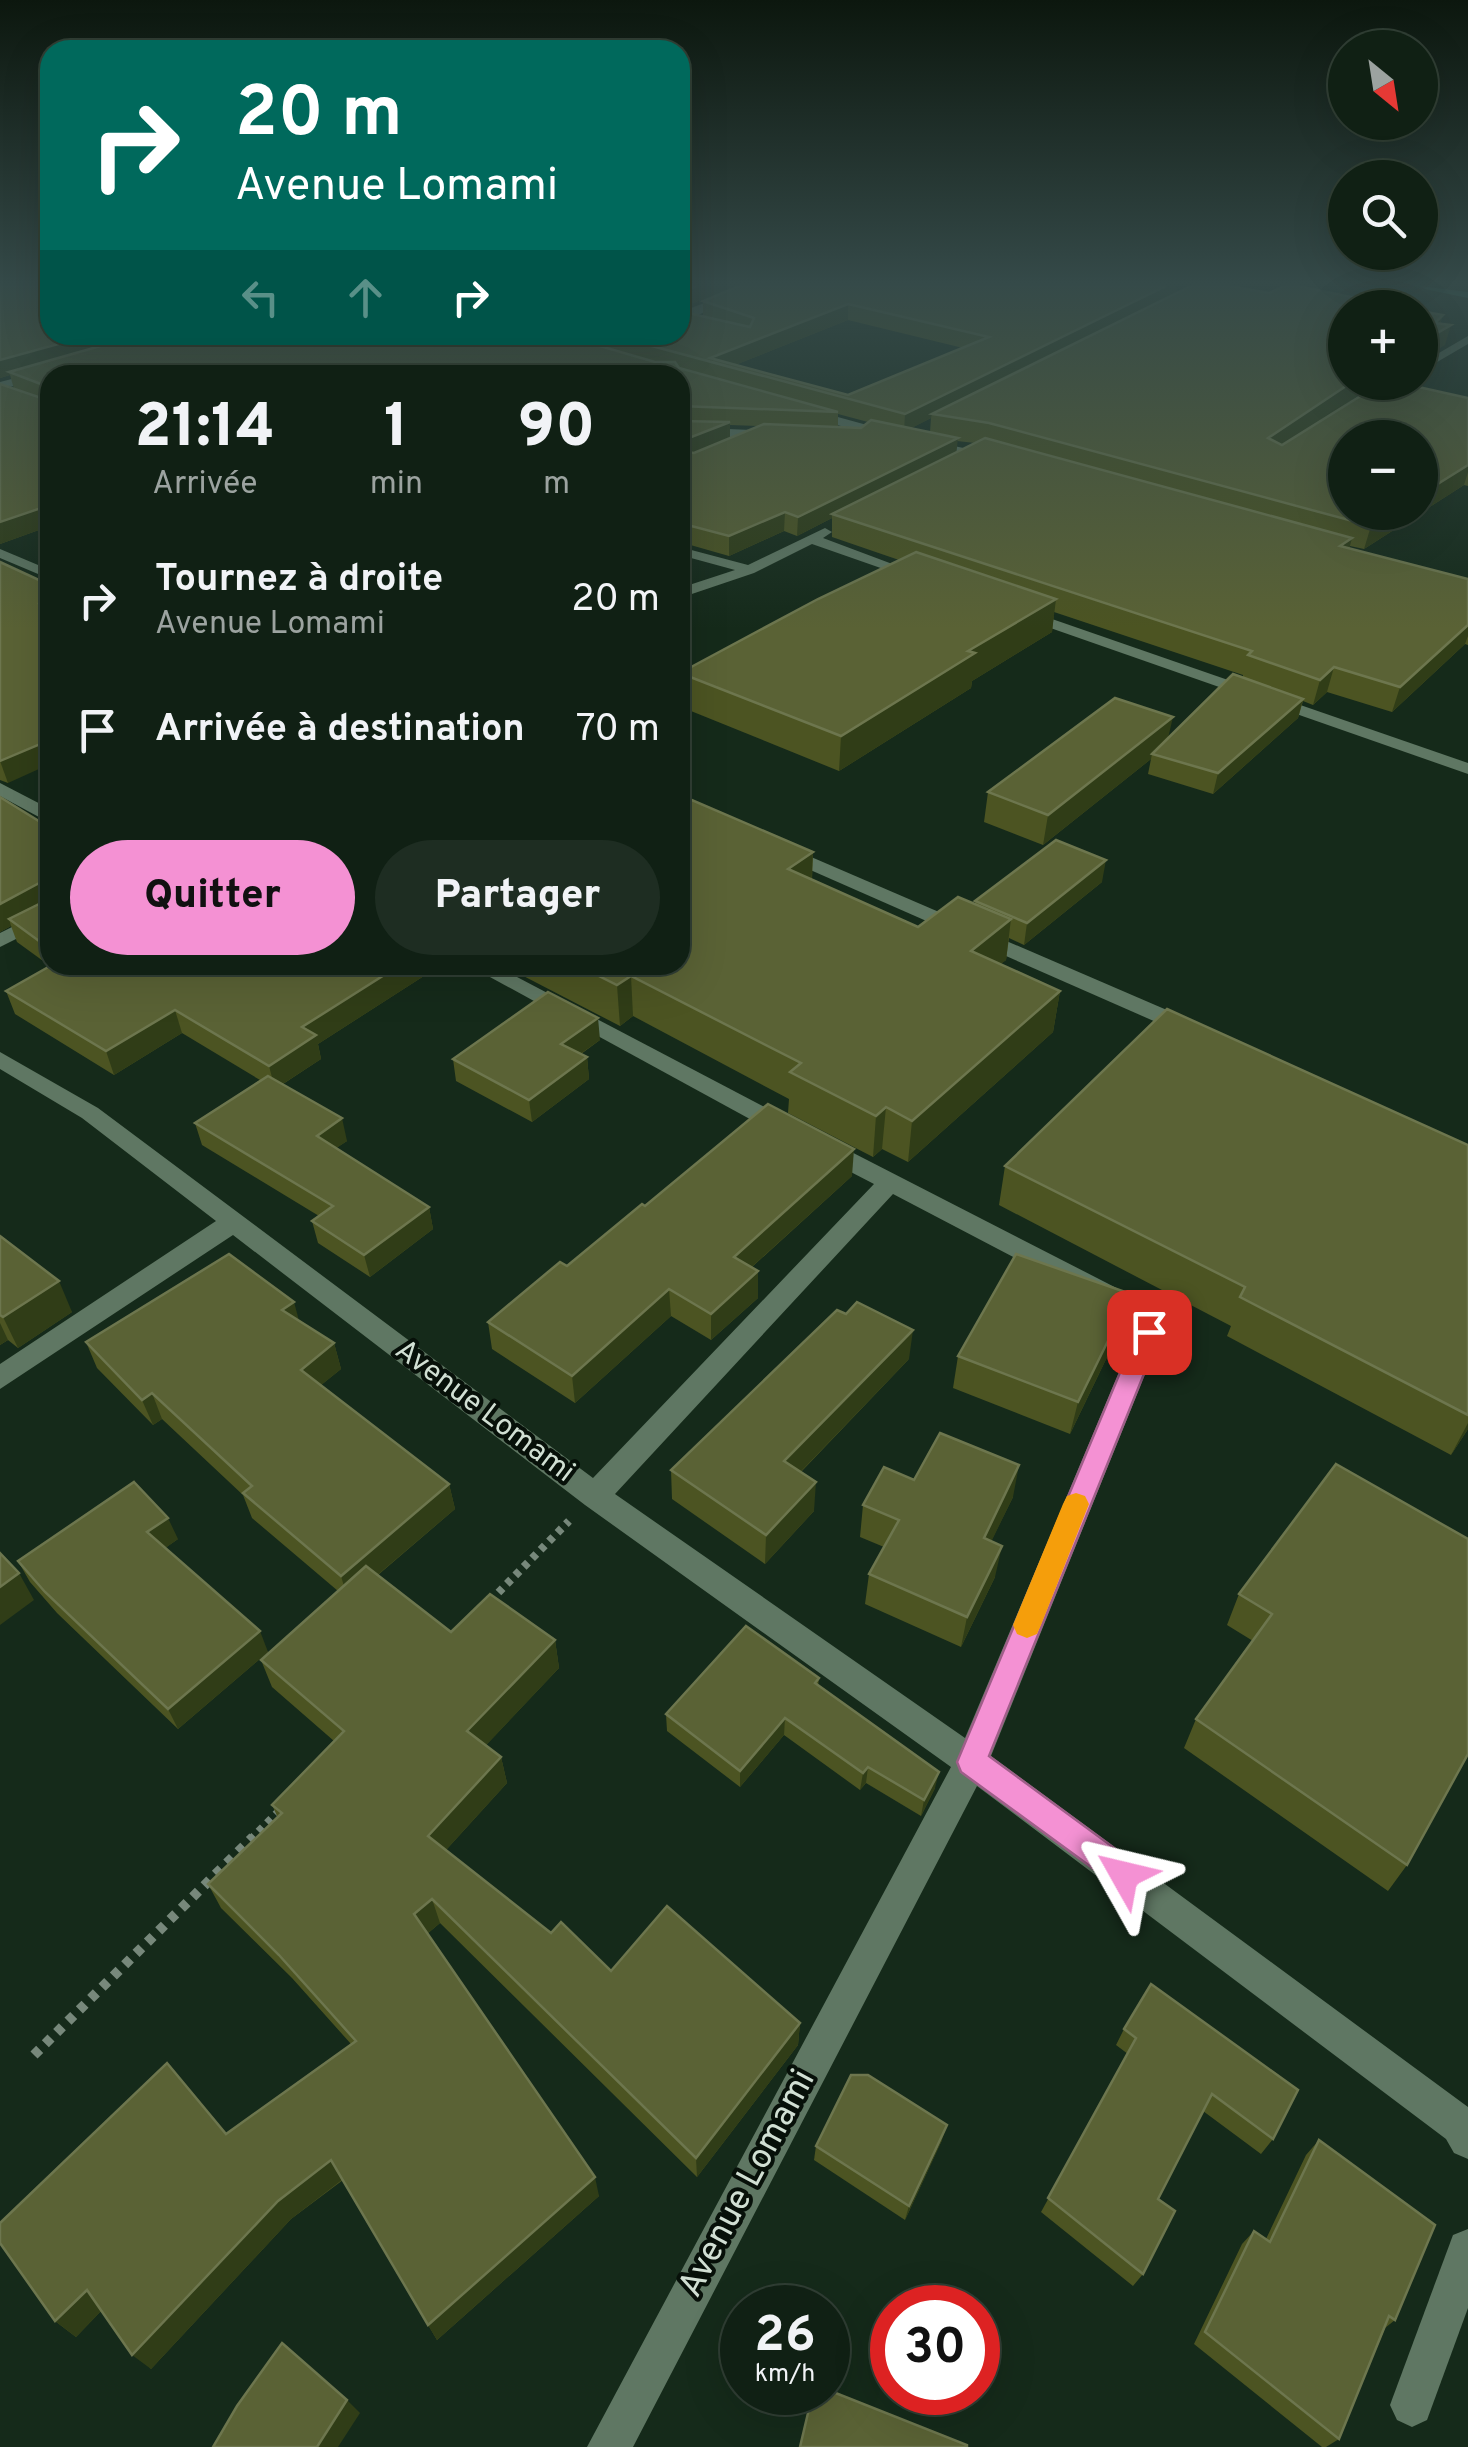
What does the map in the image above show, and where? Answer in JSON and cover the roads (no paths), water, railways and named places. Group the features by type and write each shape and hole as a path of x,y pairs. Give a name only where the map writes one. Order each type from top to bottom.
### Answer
{"street":[{"path":"782,406 906,440 1018,462"},
{"path":"799,422 816,415"},
{"path":"690,431 783,432"},
{"path":"836,438 906,440 924,432"},
{"path":"730,449 766,434"},
{"path":"947,470 980,452"},
{"path":"690,590 749,570 845,522"},
{"path":"811,540 943,586"},
{"path":"0,553 40,571"},
{"path":"690,554 749,570"},
{"path":"0,573 40,558"},
{"path":"999,605 1468,770"},
{"path":"0,788 40,810"},
{"path":"770,845 1216,1040"},
{"path":"0,940 40,919"},
{"path":"497,975 890,1182 595,1496"},
{"name":"Avenue Lomami","path":"0,1059 90,1113 595,1496 972,1762 1460,2125 1468,2139"},
{"name":"Avenue Lomami","path":"609,2447 972,1762 1149,1332 1147,1322 1126,1306 890,1182"},
{"path":"0,1378 232,1223"},
{"path":"1412,2406 1468,2250"}]}
